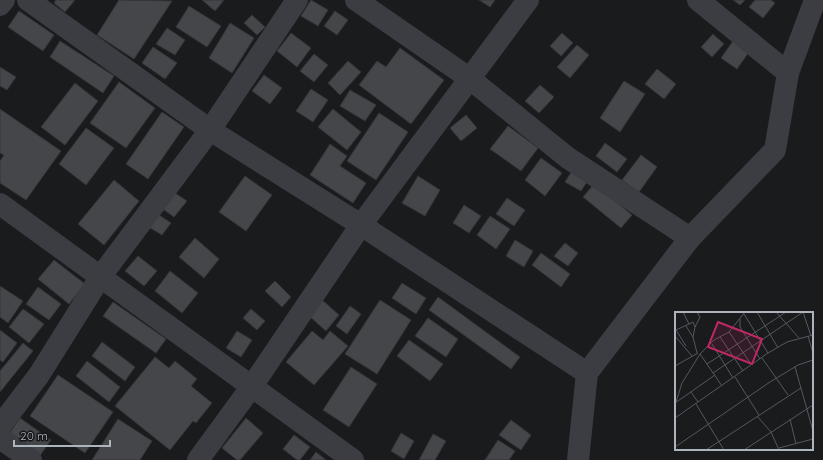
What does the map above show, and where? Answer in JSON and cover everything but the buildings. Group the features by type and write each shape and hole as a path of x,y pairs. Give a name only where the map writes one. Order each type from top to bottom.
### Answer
{"street":[{"path":"0,5 4,0"},
{"path":"28,0 210,130 361,225 587,373"},
{"path":"0,426 39,375 101,276 210,130 297,0"},
{"path":"356,0 469,78 568,158 690,238"},
{"path":"198,460 252,386 361,225 528,0"},
{"path":"698,0 788,73"},
{"path":"578,460 587,373 690,238 775,150 788,73 816,0"},
{"path":"0,204 353,460"},
{"path":"0,438 31,460"}]}
